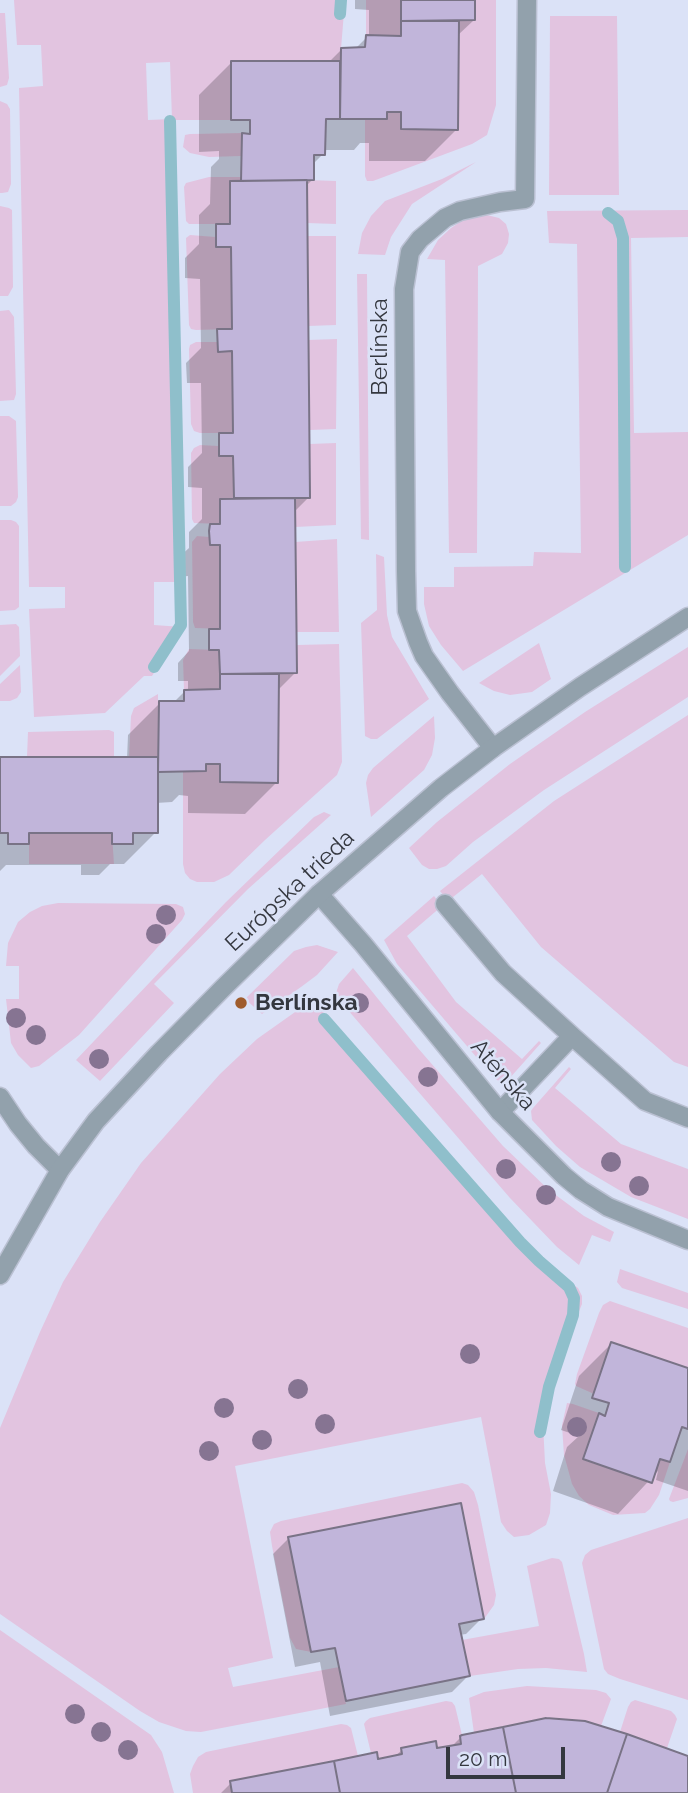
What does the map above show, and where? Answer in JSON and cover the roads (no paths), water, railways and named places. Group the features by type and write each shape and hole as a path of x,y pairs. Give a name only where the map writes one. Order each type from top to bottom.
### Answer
{"street":[{"name":"Berlínska","path":"493,748 424,656 407,611 404,289 410,252 420,239 444,218 460,211 525,199 527,0"},
{"name":"Európska trieda","path":"0,1275 60,1170 96,1121 159,1053 318,894 441,788 493,748 580,687 688,617"},
{"name":"Aténska","path":"318,894 363,944 500,1112 548,1161 581,1190 608,1207 688,1240"},
{"path":"445,904 503,973 645,1101 688,1118"},
{"path":"500,1112 572,1036"},
{"path":"0,1097 36,1146 60,1170"}],"waterway":[{"path":"340,14 341,0"},
{"path":"154,667 181,625 170,121"},
{"path":"608,213 618,221 623,238 625,567"},
{"path":"324,1019 520,1242 569,1287 574,1298 573,1315 549,1387 540,1432"}],"place":[{"name":"Berlínska","path":"241,1003"}]}
